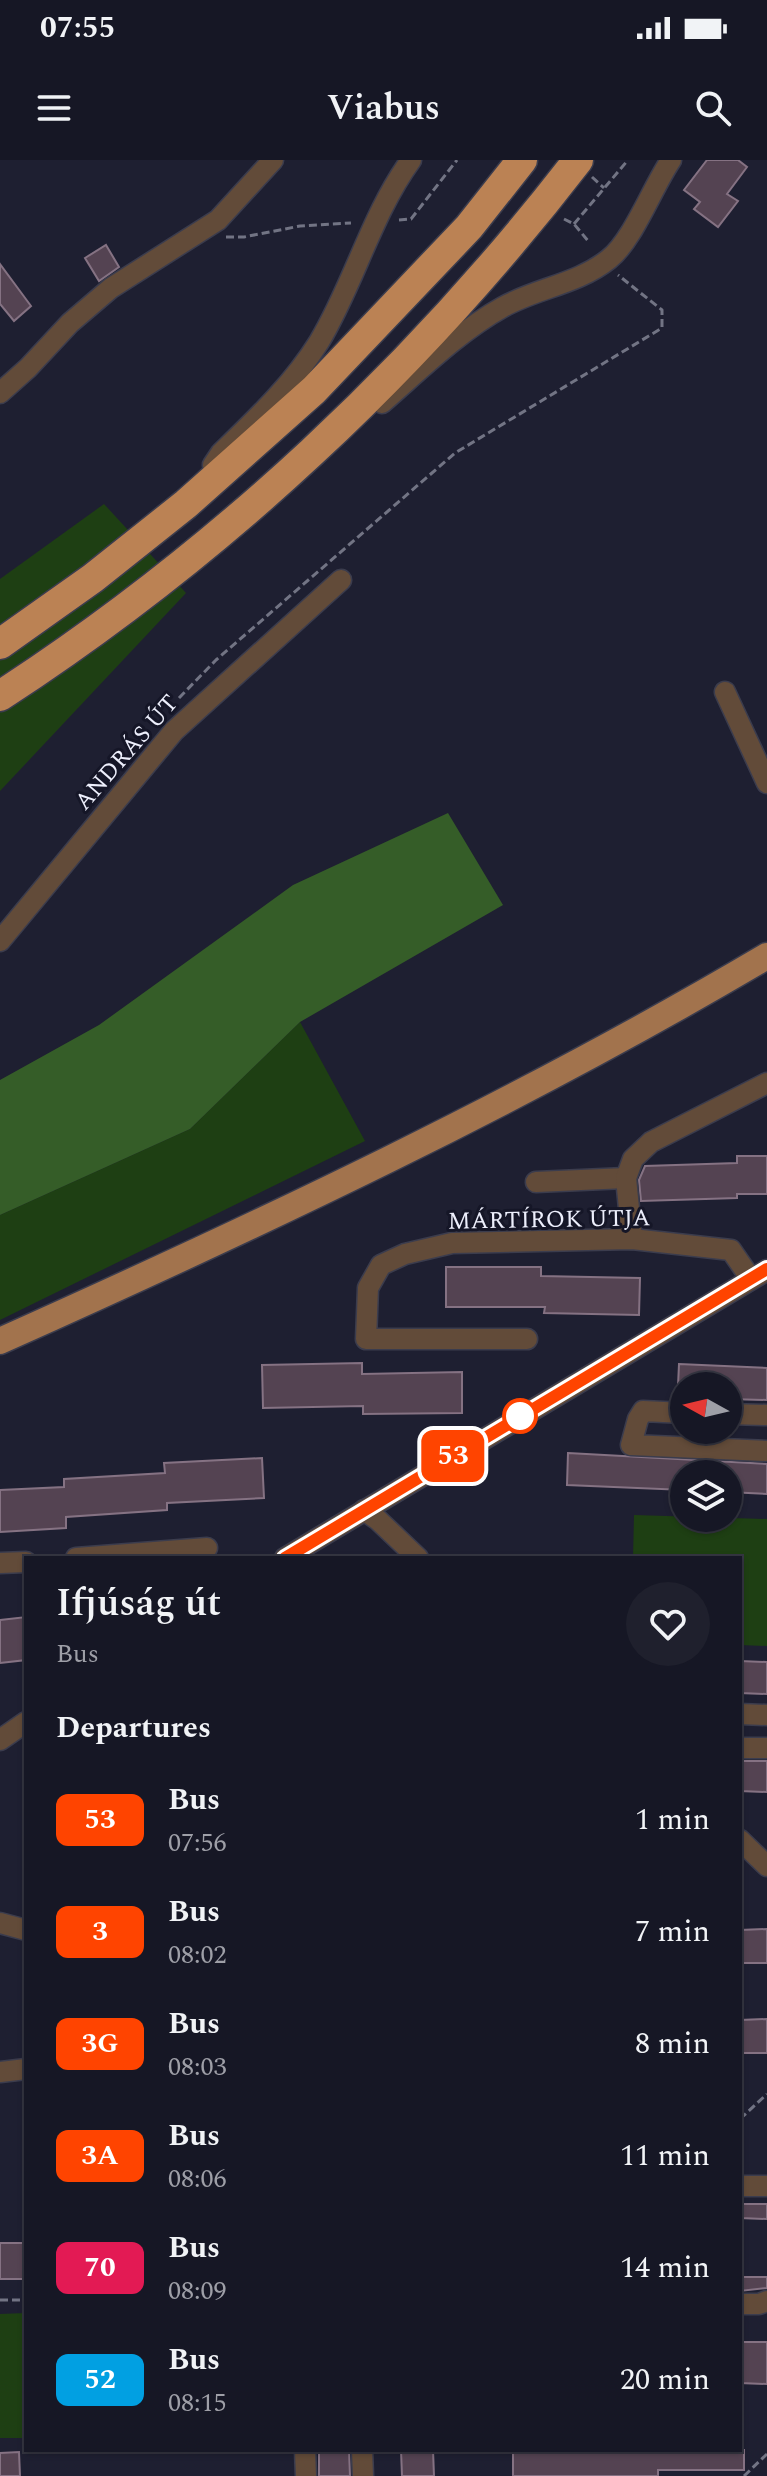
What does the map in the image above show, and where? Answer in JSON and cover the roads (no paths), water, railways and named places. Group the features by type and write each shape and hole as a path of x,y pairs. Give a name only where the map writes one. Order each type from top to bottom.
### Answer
{"highway":[{"path":"0,644 93,578 186,504 314,390 469,227 522,160"},
{"path":"0,696 123,610 223,531 304,459 421,345 582,166"}],"main road":[{"path":"0,1341 205,1249 381,1165 631,1035 767,956"}],"street":[{"path":"0,393 70,323 111,288 218,220 273,160"},
{"path":"186,504 221,453 289,386 320,341 385,205 411,160"},
{"path":"304,459 361,422 438,353 502,308 546,287 570,281 610,258 624,244 671,160"},
{"name":"ANDRÁS ÚT","path":"0,941 174,731 341,580"},
{"path":"725,692 767,783"},
{"path":"632,1239 626,1178 633,1159 651,1142 767,1083"},
{"path":"536,1182 626,1178"},
{"name":"MÁRTÍROK ÚTJA","path":"288,1556 759,1274 731,1250 632,1239 452,1243 405,1254 381,1265 368,1288 366,1339 527,1339"},
{"path":"670,1412 643,1411 631,1445 767,1451"},
{"path":"742,1414 767,1415"},
{"path":"364,1510 416,1556"},
{"path":"141,1556 207,1548"},
{"path":"0,1563 24,1562"},
{"path":"742,1714 767,1715"},
{"path":"0,1740 24,1723"},
{"path":"742,1748 767,1748"},
{"path":"742,1842 767,1866"},
{"path":"0,1923 24,1929"},
{"path":"0,2072 24,2069"},
{"path":"742,2186 767,2186"},
{"path":"742,2304 767,2301"},
{"path":"305,2452 306,2476"},
{"path":"362,2452 363,2476"}]}
